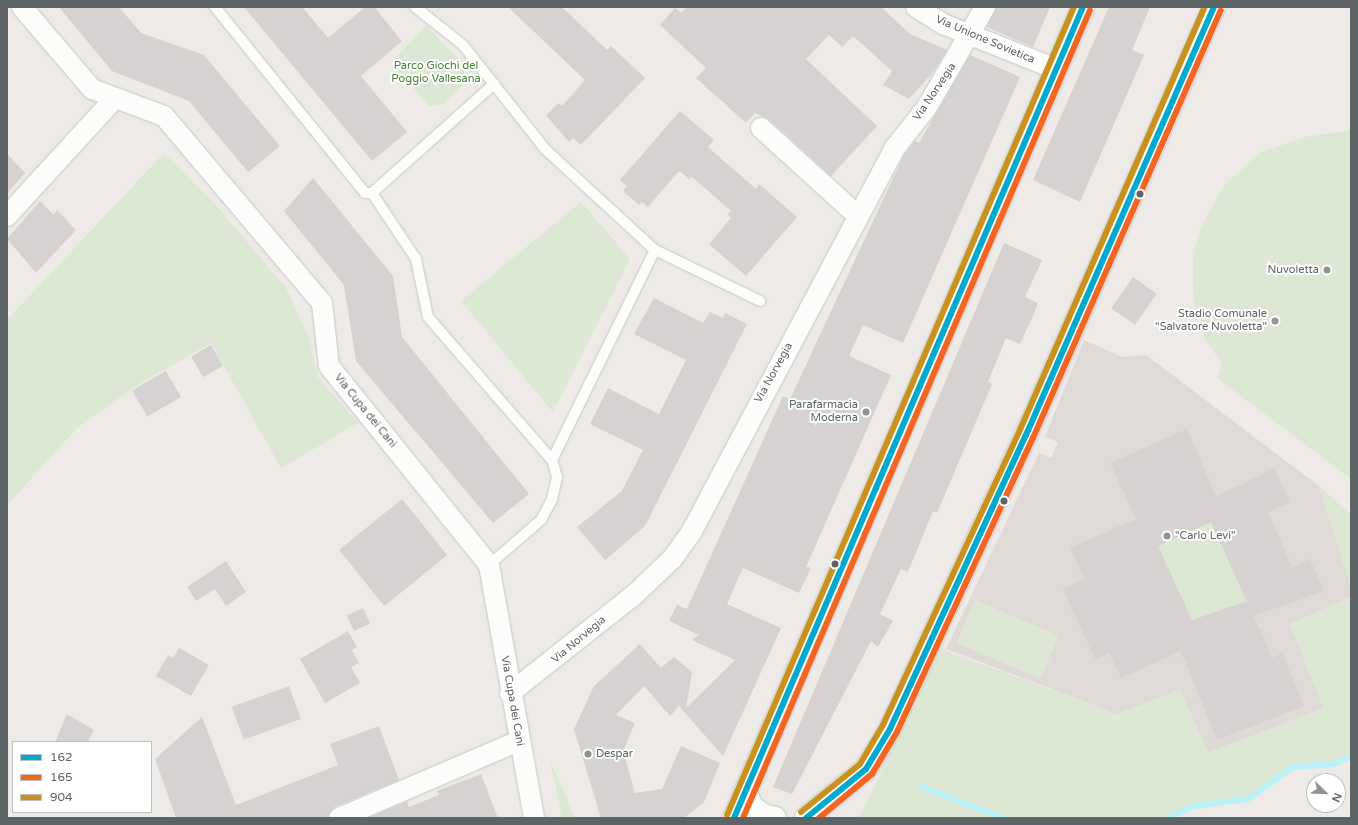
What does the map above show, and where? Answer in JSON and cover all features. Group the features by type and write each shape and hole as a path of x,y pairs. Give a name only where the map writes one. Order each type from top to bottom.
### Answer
{"main road":[{"path":"734,818 1083,7"},
{"path":"803,816 866,769 890,729 1026,435 1214,7"},
{"path":"745,791 752,806 765,816 775,818"}],"street":[{"name":"Via Cupa dei Cani","path":"22,7 92,89 164,116 322,303 329,366 489,564 510,693 534,818"},
{"name":"Via Unione Sovietica","path":"916,7 972,35 1056,69"},
{"name":"Via Norvegia","path":"510,693 627,601 672,559 692,531 894,149 927,107 972,35 985,7"},
{"path":"7,216 115,98"},
{"path":"761,128 858,216"},
{"path":"339,818 519,741"}],"lane":[{"path":"214,7 366,193 372,193 494,84"},
{"path":"415,7 463,45 545,149 655,250 760,301"},
{"path":"372,193 416,259 428,317 552,460 557,477 552,499 541,520 489,564"},
{"path":"552,460 655,250"}],"shaded area":[{"name":"\"Carlo Levi\"","path":"1084,340 1122,357 1146,355 1319,486 1351,587 1351,597 1290,624 1324,708 1208,753 1180,690 1117,714 946,649 1039,453 1051,458 1058,442 1045,437"}],"green space":[{"name":"Parco Giochi del Poggio Vallesana","path":"426,26 464,64 465,83 444,104 429,106 391,62"},
{"name":"Stadio Comunale \"Salvatore Nuvoletta\"","path":"1351,130 1351,479 1217,378 1222,363 1205,340 1194,301 1193,255 1201,227 1224,186 1259,153 1305,137"},
{"path":"164,153 215,204 286,288 309,338 318,377 358,423 281,468 211,343 134,387 76,429 8,504 7,320"},
{"path":"581,202 630,259 553,412 461,301"},
{"path":"1319,486 1351,515 1351,587"},
{"path":"1211,522 1246,601 1193,625 1158,546"},
{"path":"1351,597 1351,757 1334,764 1293,767 1251,799 1193,806 1168,818 859,818 941,649 1117,714 1180,690 1208,753 1323,708 1290,624"},
{"path":"975,600 1059,636 1040,679 957,643"},
{"path":"550,760 575,818 562,818"}],"building":[{"path":"59,7 119,7 141,33 204,55 280,146 248,172 189,101 112,71"},
{"path":"244,7 302,7 328,38 365,7 374,7 402,41 361,76 407,132 372,161"},
{"path":"508,7 562,7 607,50 611,46 645,78 581,145 573,138 569,142 546,115 559,103 562,106 585,80"},
{"path":"687,7 881,7 910,34 947,50 934,71 909,99 883,85 892,71 853,36 842,47 829,35 806,59 877,126 831,176 769,119 755,113 746,123 696,78 706,68 660,25 675,8 681,13"},
{"path":"996,7 1050,7 1033,47 987,27"},
{"path":"1109,7 1150,7 1132,50 1144,55 1080,202 1033,180"},
{"path":"970,55 1020,77 903,343 863,325 849,356 891,375 806,567 811,568 799,593 743,568 727,604 781,628 723,756 679,706 670,716 644,686 616,715 635,723 623,751 635,793 662,789 681,746 720,763 704,802 684,818 601,818 574,729 594,686 640,644 661,668 674,657 692,672 686,708 735,660 692,640 699,635 669,621 677,605 687,609 783,396 790,399 904,155 915,141 919,143"},
{"path":"680,111 714,140 708,147 756,189 759,184 797,217 746,276 709,244 731,218 727,214 731,211 691,176 689,179 679,171 648,207 642,202 639,205 623,191 627,186 620,180"},
{"path":"7,154 25,173 7,193"},
{"path":"313,178 393,276 402,337 529,494 493,523 356,361 344,285 284,211"},
{"path":"40,201 54,215 57,210 76,230 36,273 7,239"},
{"path":"1004,243 1042,260 1025,297 1038,303 1032,318 1020,344 1006,338 988,382 992,384 937,513 933,511 908,572 901,569 880,614 893,621 878,647 871,641 792,794 773,787"},
{"path":"1133,277 1157,294 1135,325 1111,308"},
{"path":"654,298 703,323 710,312 723,318 725,313 747,324 645,526 605,560 577,527 622,491 643,450 590,424 608,388 659,414 686,360 634,334"},
{"path":"211,345 223,366 203,377 191,356"},
{"path":"166,371 181,397 147,416 132,390"},
{"path":"1187,429 1216,496 1274,469 1290,502 1268,512 1292,567 1310,559 1324,591 1254,616 1272,658 1282,653 1304,706 1217,740 1181,651 1121,678 1109,653 1095,659 1063,589 1085,579 1070,548 1136,519 1110,463","holes":["1211,522 1247,601 1192,620 1158,546"]},
{"path":"402,499 447,555 384,606 339,550"},
{"path":"226,561 246,592 226,606 215,589 196,601 187,587"},
{"path":"363,608 370,623 354,631 347,616"},
{"path":"348,631 357,647 352,650 359,663 351,667 360,683 325,703 300,659"},
{"path":"179,648 209,665 191,696 156,676 168,655 173,658"},
{"path":"289,686 301,719 244,740 232,707"},
{"path":"67,714 94,730 88,741 55,741"},
{"path":"202,717 236,805 338,765 330,744 379,726 399,780 334,807 328,818 176,818 155,759"},
{"path":"481,774 498,818 368,818 407,801 409,807 439,795 437,791"}],"waterway":[{"path":"1168,818 1193,806 1248,799 1293,767 1334,764 1351,757"},
{"path":"922,787 1003,818"}],"transit line":[{"name":"904","path":"727,815 1074,7"},
{"name":"162","path":"734,818 1083,7"},
{"name":"904","path":"801,812 860,764 883,725 1019,432 1205,7"},
{"name":"162","path":"806,818 866,769 890,729 1026,435 1214,7"},
{"name":"165","path":"743,818 1090,10"},
{"name":"165","path":"819,818 872,774 897,732 1033,438 1221,10"}],"place":[{"name":"Nuvoletta","path":"1327,270"},
{"name":"Stadio Comunale \"Salvatore Nuvoletta\"","path":"1275,321"},
{"name":"Parafarmacia Moderna","path":"866,412"},
{"name":"\"Carlo Levi\"","path":"1167,536"},
{"name":"Despar","path":"588,754"}]}
